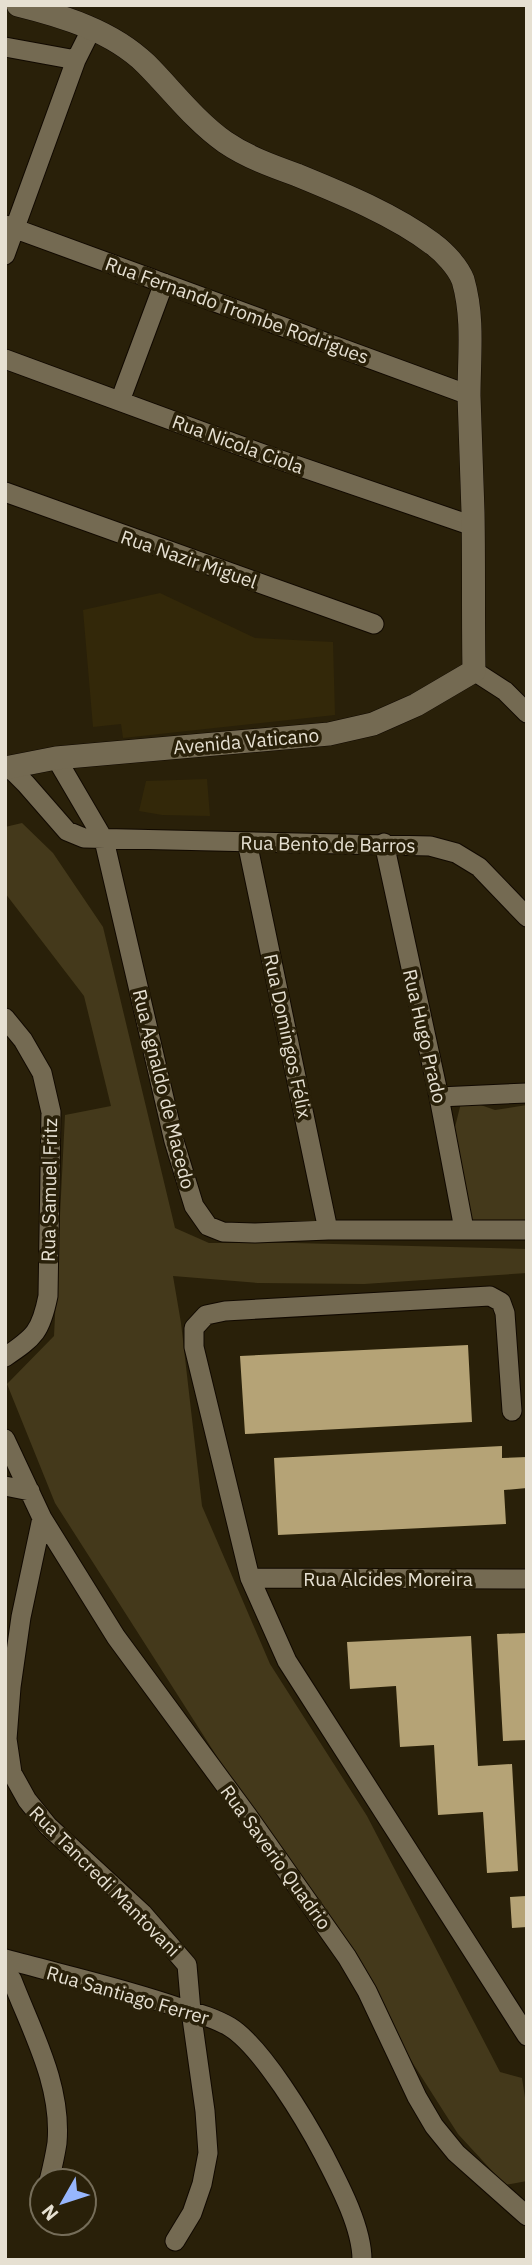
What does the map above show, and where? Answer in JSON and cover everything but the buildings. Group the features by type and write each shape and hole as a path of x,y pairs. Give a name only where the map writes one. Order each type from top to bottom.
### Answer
{"street":[{"path":"27,6 92,28 130,50 225,142 255,159 349,196 434,244 462,277 471,339 469,395 474,671 505,691 527,713"},
{"path":"5,255 10,227 76,60 92,28"},
{"path":"5,47 76,60"},
{"name":"Rua Fernando Trombe Rodrigues","path":"10,227 469,395"},
{"path":"120,401 164,283"},
{"name":"Rua Nicola Ciola","path":"5,359 266,455 473,526"},
{"name":"Rua Nazir Miguel","path":"5,492 374,624"},
{"name":"Avenida Vaticano","path":"7,767 56,758 329,734 373,724 416,705 474,671"},
{"path":"56,758 104,840"},
{"name":"Rua Bento de Barros","path":"7,767 67,831 84,838 430,846 456,853 479,867 527,917"},
{"name":"Rua Agnaldo de Macedo","path":"104,840 169,1121 194,1206 208,1226 223,1232 255,1233 328,1230 527,1230"},
{"name":"Rua Domingos Félix","path":"247,842 328,1230"},
{"name":"Rua Hugo Prado","path":"384,843 439,1097 464,1229"},
{"name":"Rua Samuel Fritz","path":"5,1018 23,1040 42,1073 51,1112 48,1296 43,1321 31,1338 5,1357"},
{"path":"439,1097 527,1093"},
{"path":"512,1410 505,1313 501,1302 490,1296 225,1311 206,1315 194,1328 194,1347 250,1578 287,1661 527,2035"},
{"name":"Rua Saverio Quadrio","path":"5,1439 43,1518 116,1637 347,1957 367,1991 417,2097 434,2126 456,2153 527,2216"},
{"path":"5,1486 30,1491"},
{"name":"Rua Tancredi Mantovani","path":"43,1518 21,1617 11,1687 7,1739 12,1773 27,1800 48,1826 144,1914 187,1965 208,2153 202,2184 192,2213 175,2241"},
{"name":"Rua Alcides Moreira","path":"250,1578 527,1579"},
{"name":"Rua Santiago Ferrer","path":"5,1959 160,2001 211,2018 231,2028 247,2043 282,2087 316,2140 345,2195 362,2250 362,2260"},
{"path":"5,1970 12,1980 49,2071 57,2143 52,2167"}],"shaded area":[{"path":"160,593 255,638 333,642 335,715 123,738 121,724 93,727 83,610"},
{"path":"207,779 210,816 162,815 139,811 146,781"},
{"path":"22,823 53,853 103,927 175,1228 209,1243 527,1249 527,1273 364,1284 258,1283 173,1276 202,1506 270,1664 367,1816 500,2072 522,2078 527,2111 527,2181 505,2185 458,2134 55,1503 7,1384 54,1336 65,1115 111,1106 84,996 5,893 5,827"},
{"path":"472,1102 495,1110 527,1105 527,1226 468,1224 458,1166 455,1127 461,1103"}]}
